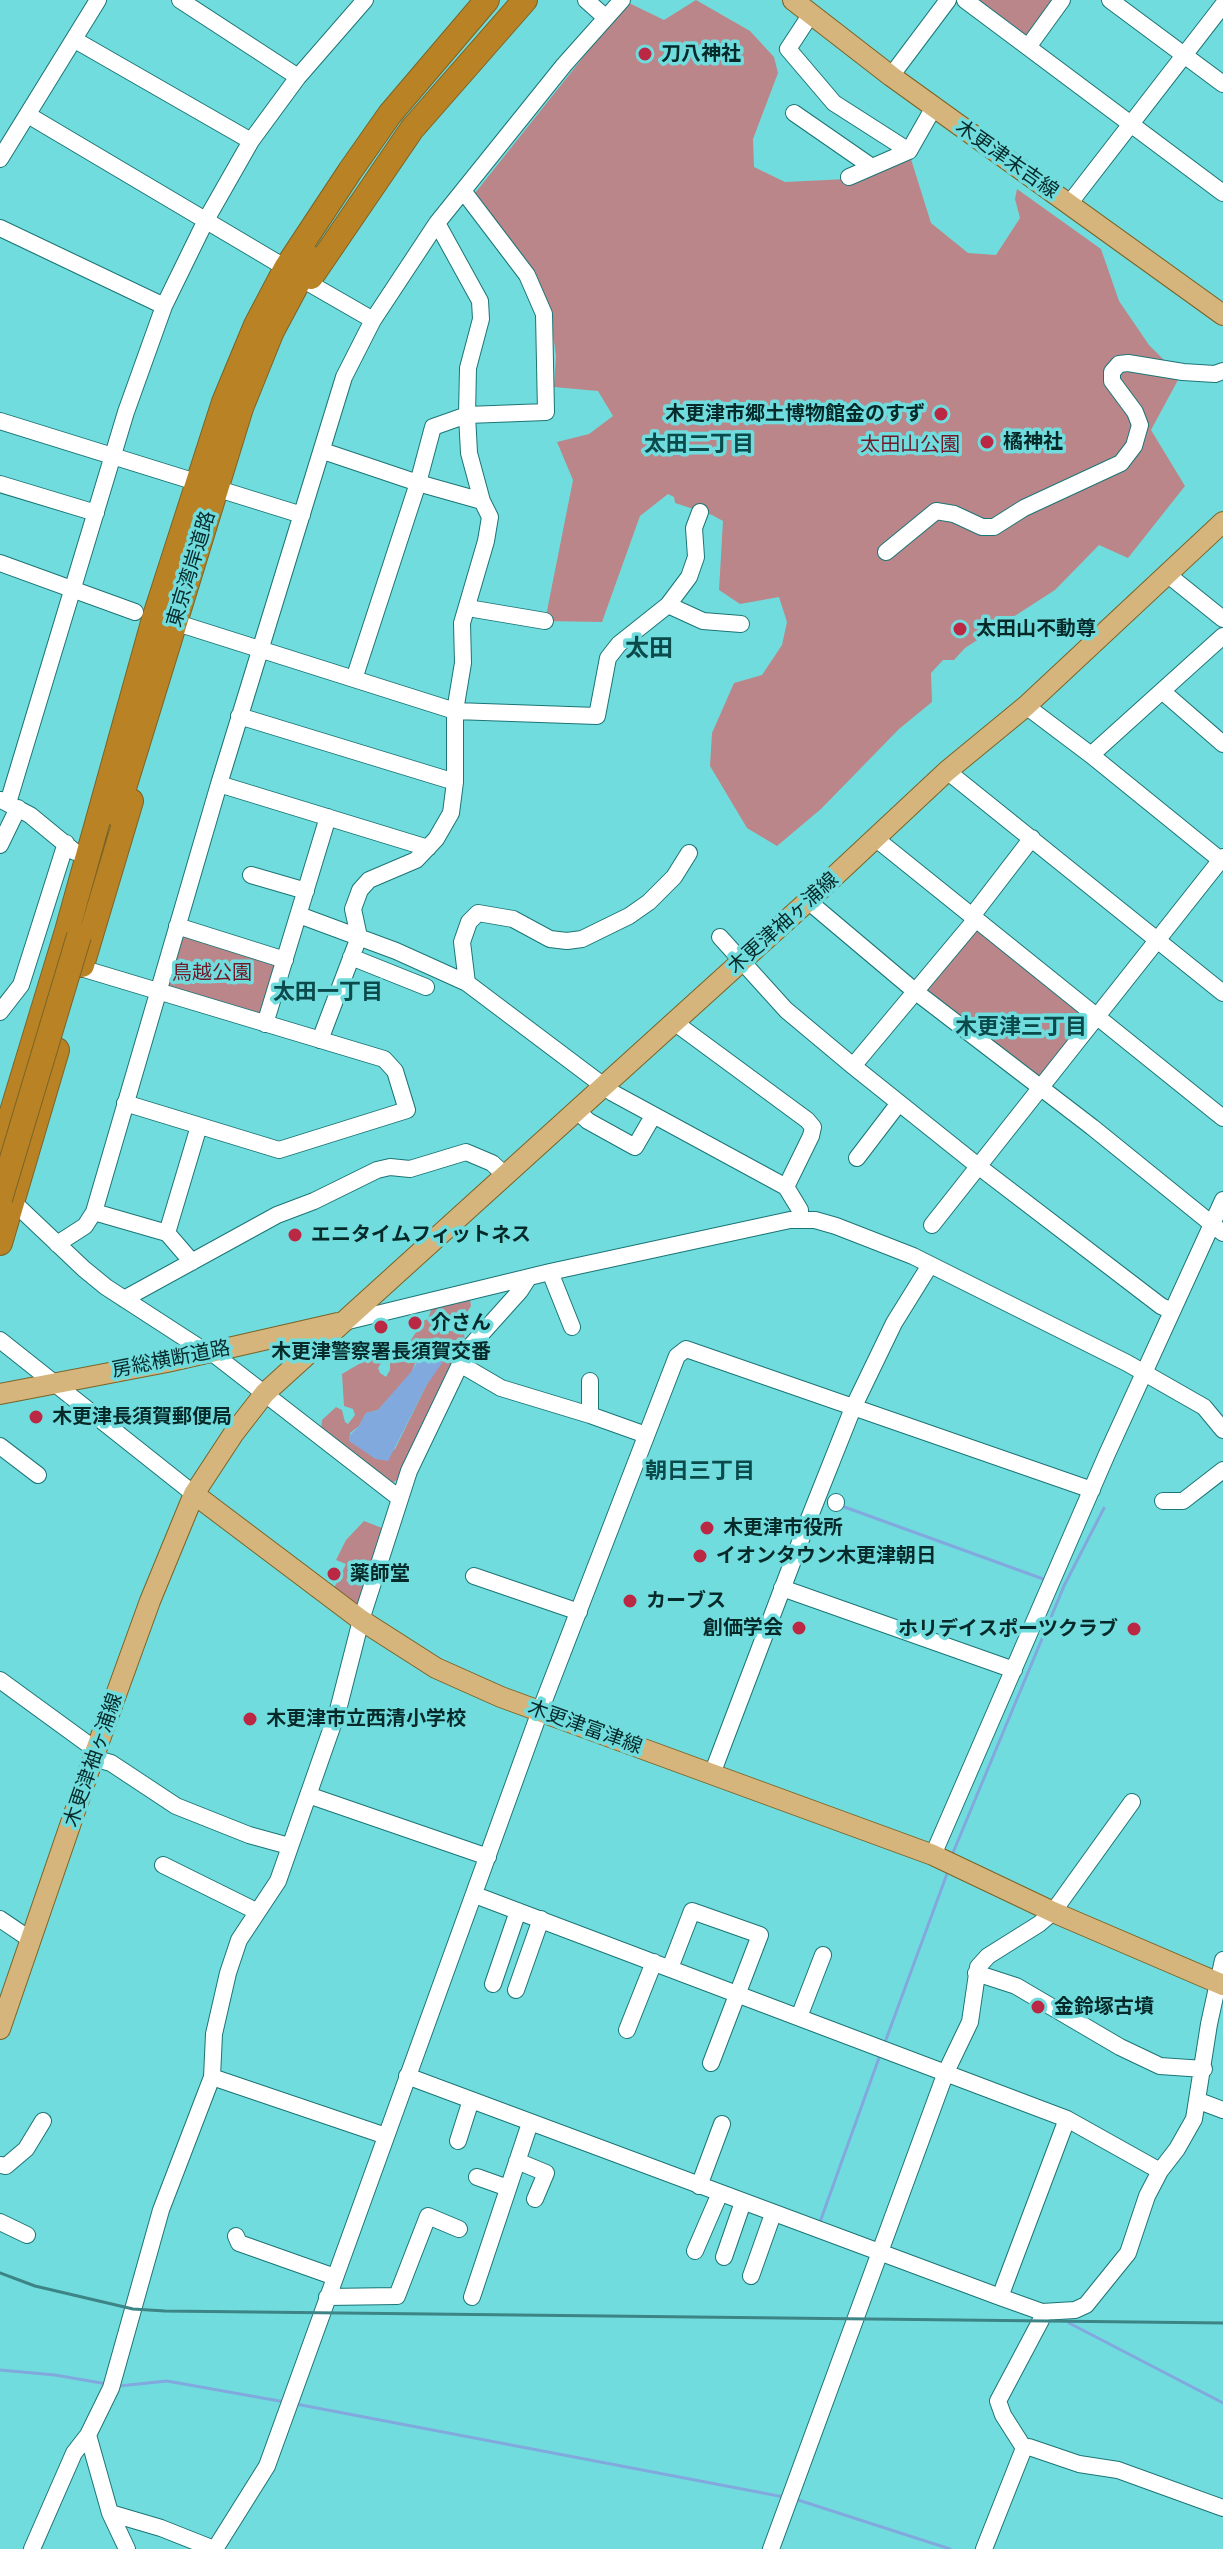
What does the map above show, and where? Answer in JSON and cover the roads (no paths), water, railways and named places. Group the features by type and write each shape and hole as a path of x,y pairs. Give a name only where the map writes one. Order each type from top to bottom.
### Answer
{"highway":[{"path":"286,268 287,248 338,165 379,108 469,0"},
{"name":"東京湾岸道路","path":"206,486 317,233 390,114 487,0"},
{"name":"東京湾岸道路","path":"4,1196 158,624 206,486 240,364 256,325 286,268 504,0"},
{"path":"272,331 412,129 525,0"},
{"path":"0,1104 71,847 127,683 158,624"},
{"path":"0,1243 4,1196 81,968 156,719 158,624"},
{"name":"東京湾岸道路","path":"0,1151 73,934"}],"main road":[{"name":"木更津末吉線","path":"793,0 891,76 1223,315"},
{"name":"木更津袖ヶ浦線","path":"342,1322 808,901 947,771 1026,706 1223,522"},
{"name":"房総横断道路","path":"0,1394 342,1322"},
{"path":"194,1494 265,1393 342,1322"},
{"name":"木更津袖ヶ浦線","path":"0,2029 94,1754 150,1601 194,1494"},
{"name":"木更津富津線","path":"194,1494 361,1620 436,1668 540,1711 933,1855 1053,1912 1221,1984"}],"street":[{"path":"0,159 98,0"},
{"path":"180,0 298,77"},
{"path":"586,0 605,17"},
{"path":"57,1244 85,1226 94,1212 259,648 344,377 373,320 437,223 622,0"},
{"path":"891,76 948,0"},
{"path":"965,0 1223,193"},
{"path":"1028,47 1062,0"},
{"path":"1110,0 1223,84"},
{"path":"0,845 9,803 96,513 135,386 164,306 206,220 251,141 298,77 360,2"},
{"path":"1069,204 1223,5"},
{"path":"811,14 788,49 834,103 909,151"},
{"path":"75,40 251,141"},
{"path":"849,177 909,151 934,107"},
{"path":"794,113 872,167"},
{"path":"28,115 286,268"},
{"path":"354,679 418,483 433,427 467,415 546,412 544,314 527,275 464,192"},
{"path":"320,1040 359,937 353,909 364,885 416,860 428,848 451,813 455,782 455,711 463,663 462,623 490,517 482,501 469,453 467,415 468,368 481,319 480,301 437,223"},
{"path":"0,228 164,306"},
{"path":"307,282 373,320"},
{"path":"886,552 936,511 954,514 982,527 994,527 1024,508 1121,463 1134,446 1140,425 1135,412 1112,381 1112,372 1119,364 1183,372 1215,374 1223,371"},
{"path":"0,421 302,515"},
{"path":"323,451 482,501"},
{"path":"0,484 96,513"},
{"path":"0,563 158,624 259,648 455,711 597,716 608,658 619,644 668,605 693,568 696,557 694,528 700,512"},
{"path":"1167,574 1223,619"},
{"path":"668,605 703,621 741,624"},
{"path":"468,608 545,621"},
{"path":"1091,755 1223,636"},
{"path":"1162,691 1223,744"},
{"path":"932,1225 1222,860 1026,706"},
{"path":"239,716 455,782"},
{"path":"947,771 1223,993"},
{"path":"219,784 428,848"},
{"path":"0,1012 21,985 71,847 9,803"},
{"path":"265,1024 328,817"},
{"path":"875,838 1223,1118"},
{"path":"853,1066 916,992 1032,838"},
{"path":"467,983 462,942 469,922 478,913 513,919 550,939 582,939 629,916 649,902 674,877 689,853"},
{"path":"251,875 306,891"},
{"path":"808,901 916,992 1217,1228"},
{"path":"299,915 467,983 602,1086 786,1187 800,1210 800,1219"},
{"path":"177,926 285,960"},
{"path":"720,937 786,1010 853,1066 978,1166 1161,1306 1172,1311"},
{"path":"351,957 426,987"},
{"path":"81,968 384,1059 395,1071 407,1110 279,1150 125,1103"},
{"path":"674,1022 813,1127 786,1187"},
{"path":"857,1158 899,1103"},
{"path":"576,1110 588,1121 635,1147 653,1116"},
{"path":"167,1233 199,1126"},
{"path":"124,1299 277,1215 314,1201 377,1170 390,1167 410,1169 466,1152 492,1163 505,1175"},
{"path":"4,1196 91,1275 265,1393 399,1498"},
{"path":"933,1855 1144,1372 1172,1311 1217,1228 1223,1200"},
{"path":"94,1212 167,1233 192,1262"},
{"path":"342,1322 550,1272 800,1219 836,1226 930,1265 1144,1372 1204,1407 1223,1430"},
{"path":"712,1774 853,1408 894,1323 930,1265"},
{"path":"550,1272 572,1327"},
{"path":"32,2549 74,2453 88,2435 111,2388 161,2210 212,2077 214,2034 220,2000 239,1940 278,1881 338,1710 361,1620 409,1471 467,1350 529,1277"},
{"path":"0,1340 194,1494"},
{"path":"110,2513 215,2549 267,2466 540,1711 677,1356 686,1349 1092,1490"},
{"path":"460,1364 501,1388 646,1435"},
{"path":"590,1381 590,1415"},
{"path":"0,1446 38,1475"},
{"path":"1163,1501 1183,1501 1223,1470"},
{"path":"474,1576 579,1612"},
{"path":"782,1588 1014,1670"},
{"path":"0,1680 94,1754 176,1806 249,1835 289,1846"},
{"path":"308,1795 488,1857"},
{"path":"771,2549 946,2072 970,2022 976,1973 988,1956 1053,1912 1132,1802"},
{"path":"163,1865 256,1911"},
{"path":"475,1895 1067,2119 1160,2171"},
{"path":"493,1984 518,1911"},
{"path":"627,2030 692,1911 760,1935 711,2063"},
{"path":"0,1919 31,1940"},
{"path":"516,1990 541,1919"},
{"path":"799,2017 823,1955"},
{"path":"407,2076 1042,2312 1075,2310 1086,2305 1128,2253 1147,2196 1194,2119 1223,1960"},
{"path":"976,1973 1016,1986 1095,2033 1160,2066 1204,2069"},
{"path":"212,2077 386,2136"},
{"path":"458,2141 471,2100"},
{"path":"1199,2101 1223,2110"},
{"path":"1000,2297 1067,2119"},
{"path":"0,2165 6,2166 26,2149 43,2121"},
{"path":"472,2297 530,2123"},
{"path":"699,2186 722,2124"},
{"path":"517,2161 546,2173 535,2199"},
{"path":"477,2177 508,2188"},
{"path":"695,2251 720,2193"},
{"path":"724,2257 743,2202"},
{"path":"751,2276 773,2214"},
{"path":"327,2297 397,2296 428,2216 459,2229"},
{"path":"0,2222 27,2235"},
{"path":"236,2236 239,2243 335,2277"},
{"path":"1024,2448 1003,2415 998,2401 1041,2320 1042,2312"},
{"path":"88,2435 110,2513 127,2549"},
{"path":"1024,2448 1079,2464 1118,2470 1223,2508"},
{"path":"984,2549 1024,2448"}],"water":[{"path":"443,1338 447,1344 442,1363 426,1386 388,1461 376,1459 349,1441 349,1436 366,1413 378,1410 411,1372 419,1348 427,1342 437,1342"}],"waterway":[{"path":"839,1505 1046,1580"},
{"path":"952,1855 1064,1586 1104,1508"},
{"path":"884,2045 948,1871"},
{"path":"822,2223 880,2055"},
{"path":"1069,2323 1223,2403"},
{"path":"0,2370 107,2384"},
{"path":"119,2386 167,2381 285,2402"},
{"path":"296,2404 784,2497"},
{"path":"795,2499 950,2549"}],"railway":[{"path":"0,2273 35,2286 133,2309 165,2311 1223,2323"}],"place":[{"name":"刀八神社","path":"645,54"},
{"name":"木更津市郷土博物館金のすず","path":"941,414"},
{"name":"橘神社","path":"987,442"},
{"name":"太田山不動尊","path":"960,629"},
{"name":"エニタイムフィットネス","path":"295,1235"},
{"name":"介さん","path":"415,1323"},
{"name":"木更津警察署長須賀交番","path":"381,1327"},
{"name":"木更津長須賀郵便局","path":"36,1417"},
{"name":"木更津市役所","path":"707,1528"},
{"name":"イオンタウン木更津朝日","path":"700,1556"},
{"name":"薬師堂","path":"334,1574"},
{"name":"カーブス","path":"630,1601"},
{"name":"創価学会","path":"799,1628"},
{"name":"ホリデイスポーツクラブ","path":"1134,1629"},
{"name":"木更津市立西清小学校","path":"250,1719"},
{"name":"金鈴塚古墳","path":"1038,2007"}],"district":[{"name":"太田二丁目","path":"699,444"},
{"name":"太田","path":"649,648"},
{"name":"太田一丁目","path":"328,992"},
{"name":"木更津三丁目","path":"1021,1027"},
{"name":"朝日三丁目","path":"700,1471"}],"park label":[{"name":"太田山公園","path":"910,445"},
{"name":"鳥越公園","path":"212,973"}]}
